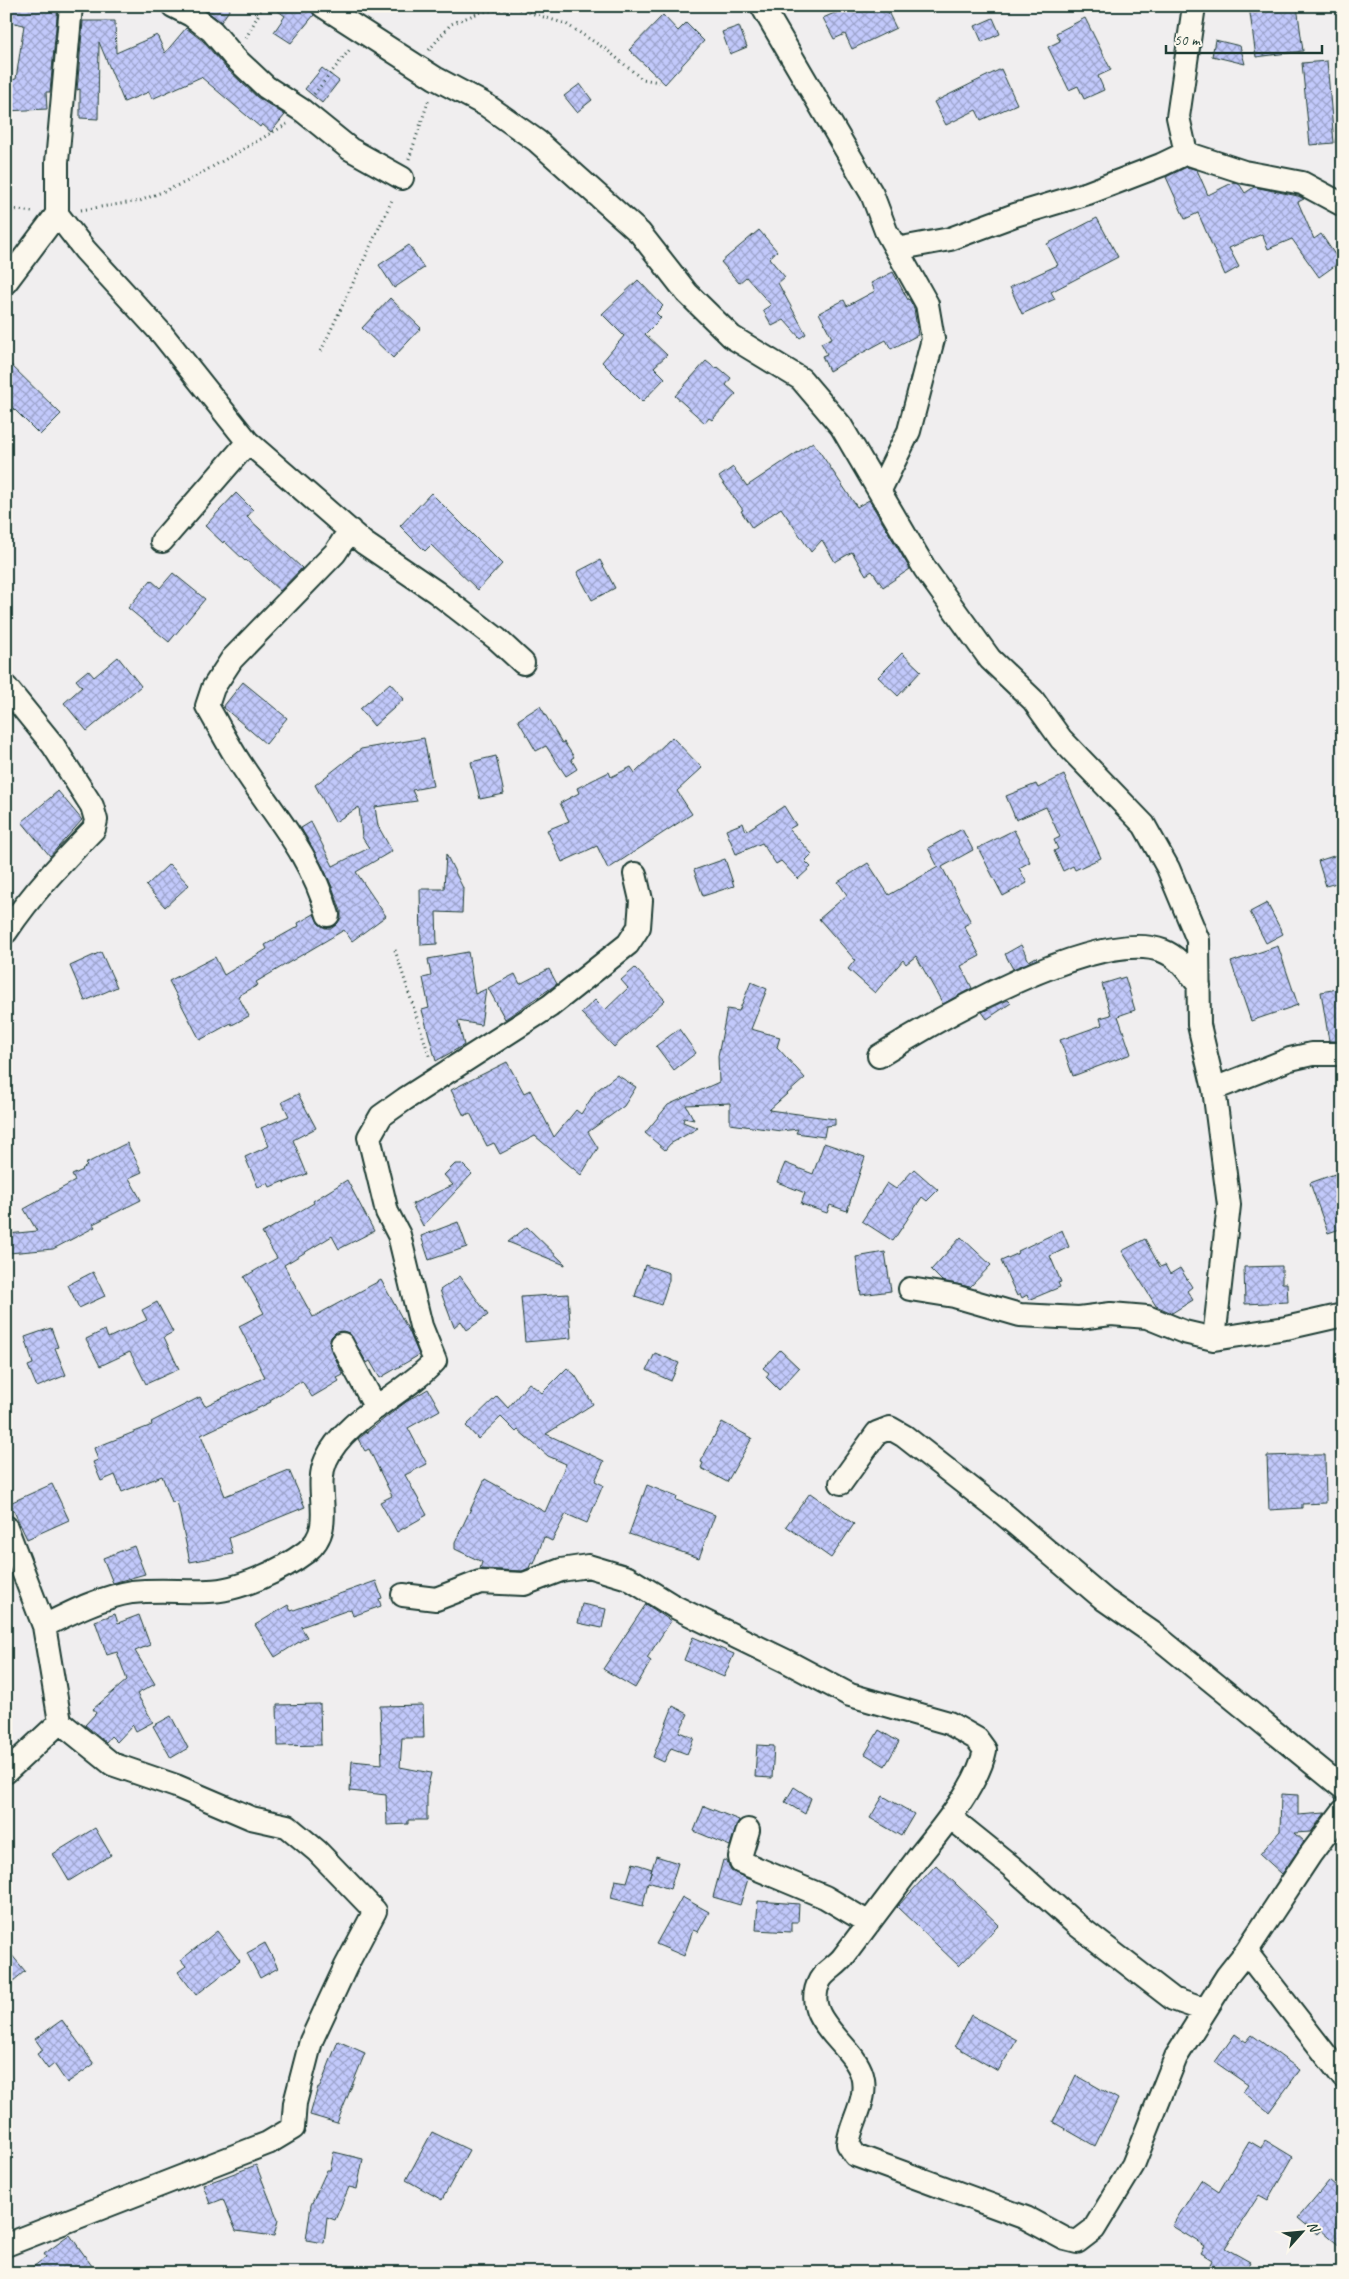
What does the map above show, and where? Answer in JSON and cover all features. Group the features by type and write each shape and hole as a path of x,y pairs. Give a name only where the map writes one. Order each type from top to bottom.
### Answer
{"street":[{"path":"6,282 57,214 57,162 71,6"},
{"path":"173,6 191,15 212,31 266,87 303,112 350,149 402,178"},
{"path":"323,6 427,72 486,105 537,141 640,233 687,293 732,337 801,379 841,426 925,569 990,659 1033,700 1061,739 1144,825 1168,868 1198,940 1199,1025 1214,1089 1228,1206 1214,1340"},
{"path":"762,6 872,194 886,231 927,304 933,339 909,431 880,490"},
{"path":"1186,153 1178,117 1194,6"},
{"path":"896,249 950,239 1015,215 1088,193 1161,165 1186,153 1244,172 1302,183 1343,205"},
{"path":"57,214 85,250 162,334 248,442 364,543 436,592 497,639 523,662"},
{"path":"162,541 248,442"},
{"path":"328,915 320,886 297,844 241,765 208,706 213,688 232,659 335,553 350,530"},
{"path":"6,687 53,745 92,806 96,820 94,829 27,901 6,932"},
{"path":"44,1626 81,1607 130,1592 171,1589 210,1591 237,1586 271,1572 307,1551 322,1529 323,1507 320,1482 325,1460 334,1446 376,1408 422,1375 435,1361 421,1326 399,1234 387,1212 369,1137 381,1116 550,1006 628,944 639,928 641,900 635,874"},
{"path":"879,1056 911,1036 990,994 1038,972 1087,954 1131,946 1163,951 1183,965 1199,985"},
{"path":"1214,1089 1290,1059 1312,1054 1343,1054"},
{"path":"910,1289 954,1296 1020,1316 1079,1318 1110,1314 1147,1317 1184,1332 1214,1340 1286,1328 1343,1315"},
{"path":"342,1344 376,1408"},
{"path":"841,1483 877,1433 890,1428 904,1436 1006,1515 1105,1600 1154,1634 1343,1788"},
{"path":"6,1527 44,1626 60,1722 112,1764 176,1786 252,1818 287,1826 317,1851 375,1912 346,1966 311,2041 295,2102 293,2128 268,2143 6,2245"},
{"path":"403,1595 436,1599 480,1582 524,1584 561,1570 588,1566 628,1578 675,1607 850,1694 949,1723 977,1739 985,1750 982,1766 950,1817 869,1922 843,1959 820,1979 816,1996 818,2012 831,2032 854,2057 862,2074 865,2091 850,2132 848,2144 855,2155 1026,2218 1065,2240 1077,2242 1094,2229 1134,2166 1176,2056 1227,1976 1246,1952 1310,1855 1343,1811"},
{"path":"6,1772 60,1722"},
{"path":"950,1817 1012,1867 1077,1925 1172,1999 1205,2010"},
{"path":"748,1830 740,1857 742,1862 825,1897 869,1922"},
{"path":"1246,1952 1343,2077"}],"path":[{"path":"236,58 263,6"},
{"path":"321,351 402,178 434,42 452,24 481,12 515,8 566,24 607,50 642,79 659,82"},
{"path":"57,214 140,201 186,182 282,129 303,112 312,96 363,31"},
{"path":"395,950 436,1080"}],"building":[{"path":"6,6 58,6 50,92 46,92 47,109 6,111 6,92 12,92 11,80 16,79 24,25 6,21"},
{"path":"205,6 232,6 221,22 203,8"},
{"path":"271,6 310,6 314,15 291,43 274,32 285,16"},
{"path":"837,6 885,6 896,28 852,49 845,34 834,39 823,18 839,11"},
{"path":"1249,6 1297,6 1303,51 1256,57"},
{"path":"663,15 678,31 686,23 704,41 665,84 629,50"},
{"path":"993,18 1000,34 982,42 975,26"},
{"path":"1085,18 1111,70 1098,76 1104,90 1084,99 1078,86 1069,90 1048,47 1060,41 1056,33"},
{"path":"83,21 115,21 116,53 157,35 165,53 186,28 203,41 226,68 257,97 285,115 271,132 262,124 260,127 201,77 152,99 149,92 124,102 99,42 98,119 80,118 80,89 77,90"},
{"path":"739,26 747,47 730,54 722,32"},
{"path":"1215,40 1240,46 1245,64 1212,56"},
{"path":"1327,61 1334,143 1310,145 1302,63"},
{"path":"322,68 339,81 322,103 305,89"},
{"path":"1001,69 1017,104 981,120 976,110 946,125 934,102"},
{"path":"580,84 592,100 577,112 564,96"},
{"path":"1187,167 1197,170 1208,195 1234,182 1240,185 1245,193 1254,187 1298,196 1304,199 1298,202 1314,239 1321,234 1340,262 1319,277 1292,239 1268,249 1262,234 1229,248 1239,267 1225,275 1198,213 1185,219 1166,177"},
{"path":"1097,218 1118,257 1051,292 1055,299 1022,314 1010,287 1058,265 1047,244"},
{"path":"759,230 777,251 769,258 785,277 778,283 806,334 800,338 784,320 772,326 763,310 771,305 746,277 739,283 721,262"},
{"path":"409,245 424,268 394,288 379,265"},
{"path":"893,272 914,308 918,335 891,349 886,340 829,371 822,356 827,354 821,343 832,338 819,313 844,300 847,306 875,291 871,283"},
{"path":"638,280 663,306 656,313 661,318 645,334 667,355 654,367 665,378 642,402 602,362 624,336 602,314"},
{"path":"390,298 421,328 393,358 362,328"},
{"path":"6,360 61,414 40,435 6,401"},
{"path":"706,361 716,369 718,367 731,378 726,385 736,394 712,420 709,418 705,423 675,396"},
{"path":"813,442 857,507 869,500 910,569 883,587 872,571 866,575 852,552 835,562 822,540 811,552 781,508 752,528 741,511 743,510 719,477 733,467 747,486"},
{"path":"236,493 253,510 247,517 302,568 280,591 205,526"},
{"path":"431,493 502,564 478,590 431,545 425,551 400,526"},
{"path":"600,560 615,588 592,600 577,572"},
{"path":"173,573 205,599 169,642 128,608 151,580 160,588"},
{"path":"902,653 921,671 898,696 878,677"},
{"path":"118,657 141,686 87,731 64,703 82,687 76,680 88,670 94,677"},
{"path":"243,682 287,718 266,744 223,707"},
{"path":"390,683 404,699 374,726 360,709"},
{"path":"540,706 562,743 564,742 574,757 571,759 577,769 566,776 546,746 536,751 518,720"},
{"path":"672,737 702,768 677,791 692,814 608,869 597,846 562,862 547,830 569,821 560,803 579,793 577,788 609,772 611,777 631,767 635,773"},
{"path":"424,738 433,786 412,790 417,801 375,807 378,826 392,851 356,872 386,916 352,941 344,930 256,982 258,985 238,996 249,1016 232,1025 231,1023 200,1040 169,981 215,957 224,975 267,949 265,945 299,926 298,923 314,914 319,924 325,928 332,928 337,924 341,918 341,911 333,889 301,828 311,822 333,866 369,848 362,837 359,807 335,822 315,785 361,749"},
{"path":"496,756 504,794 480,799 471,762"},
{"path":"1064,775 1101,858 1075,870 1073,866 1063,871 1054,851 1058,849 1054,840 1060,837 1046,807 1016,820 1006,796 1036,784 1038,788"},
{"path":"58,791 82,820 50,856 22,822"},
{"path":"784,806 796,825 789,829 812,854 805,861 811,867 798,879 781,861 776,864 762,843 736,854 726,830 743,823 746,831"},
{"path":"962,829 973,850 942,867 971,922 964,926 980,956 961,966 972,988 943,1004 916,956 906,964 903,960 875,993 848,969 855,960 819,919 847,895 838,882 868,863 889,895 938,867 928,848"},
{"path":"1014,830 1030,862 1019,868 1027,883 1003,896 978,848"},
{"path":"1343,853 1343,881 1326,886 1318,861"},
{"path":"446,854 463,888 462,913 436,912 437,944 421,945 420,889 444,889"},
{"path":"725,859 734,886 703,896 694,870"},
{"path":"169,864 189,885 165,907 146,886"},
{"path":"1267,903 1283,934 1266,943 1250,912"},
{"path":"1021,945 1029,961 1036,957 1037,959 1013,969 1005,954"},
{"path":"1278,946 1298,1005 1251,1021 1231,962"},
{"path":"101,952 117,987 85,1001 70,966"},
{"path":"468,952 475,994 486,989 481,1025 458,1021 464,1045 436,1061 422,1010 429,1008 423,978 431,976 428,959"},
{"path":"635,968 665,1000 614,1047 581,1013 595,1000 605,1010 628,988 621,980"},
{"path":"549,969 557,984 505,1019 488,988 515,974 520,984"},
{"path":"1125,977 1135,1010 1118,1016 1131,1054 1073,1076 1060,1040 1102,1025 1100,1018 1111,1015 1102,984"},
{"path":"751,982 767,989 751,1029 780,1037 777,1047 805,1078 769,1110 835,1119 835,1125 826,1126 824,1137 796,1133 798,1129 781,1131 730,1124 730,1103 686,1105 694,1120 684,1118 683,1122 698,1128 670,1144 665,1150 645,1133 668,1105 719,1082 718,1056 727,1009 739,1011"},
{"path":"1343,988 1343,1041 1329,1041 1321,992"},
{"path":"1008,1000 1011,1003 987,1019 982,1012"},
{"path":"679,1029 696,1053 674,1070 656,1046"},
{"path":"507,1062 524,1093 530,1090 554,1137 576,1110 581,1114 596,1091 617,1075 636,1087 624,1106 588,1132 598,1148 581,1175 535,1136 500,1154 494,1143 487,1146 470,1113 464,1116 451,1090"},
{"path":"298,1094 316,1128 293,1140 307,1174 270,1187 268,1183 258,1187 245,1157 269,1146 261,1128 289,1116 282,1102"},
{"path":"127,1143 142,1172 129,1178 141,1200 93,1224 95,1227 53,1249 9,1253 8,1234 37,1231 24,1209 75,1181 72,1175 83,1170 87,1166 85,1164"},
{"path":"824,1143 865,1157 847,1211 830,1205 827,1213 801,1204 805,1193 777,1182 785,1163 813,1174"},
{"path":"455,1164 462,1164 472,1174 423,1226 412,1204 453,1185 444,1175"},
{"path":"914,1169 938,1190 927,1201 922,1197 893,1241 862,1221 887,1183 896,1189"},
{"path":"1343,1171 1343,1228 1328,1233 1310,1183"},
{"path":"347,1180 374,1231 339,1249 332,1236 284,1265 313,1317 381,1280 409,1331 419,1355 380,1378 370,1361 367,1363 349,1333 343,1331 336,1332 331,1337 329,1344 343,1375 337,1378 339,1381 312,1397 302,1381 270,1400 271,1402 201,1435 225,1496 289,1470 305,1507 229,1538 233,1554 190,1562 177,1501 172,1502 162,1476 122,1492 115,1475 101,1481 93,1462 98,1460 94,1448 152,1425 151,1422 200,1397 205,1406 265,1377 239,1326 264,1313 244,1277 277,1258 262,1233 314,1203 313,1201"},
{"path":"458,1222 467,1247 429,1260 421,1236"},
{"path":"527,1227 565,1264 565,1265 508,1242"},
{"path":"1062,1230 1069,1247 1050,1256 1061,1282 1058,1283 1060,1287 1029,1300 1027,1295 1022,1298 1020,1294 1017,1296 1001,1261"},
{"path":"961,1237 991,1265 970,1287 942,1281 931,1270"},
{"path":"1145,1239 1160,1267 1165,1265 1170,1274 1180,1268 1192,1287 1187,1291 1193,1300 1172,1313 1156,1306 1122,1251"},
{"path":"885,1252 891,1291 861,1295 856,1257"},
{"path":"645,1265 669,1273 669,1280 661,1305 635,1296"},
{"path":"1282,1266 1282,1283 1287,1283 1288,1302 1245,1304 1244,1267"},
{"path":"93,1272 105,1296 79,1308 68,1285"},
{"path":"460,1276 488,1315 467,1330 461,1321 454,1327 440,1290"},
{"path":"568,1294 571,1338 525,1342 521,1297"},
{"path":"157,1302 173,1332 164,1337 179,1369 146,1384 130,1352 100,1366 86,1339 105,1330 108,1338 147,1320 142,1310"},
{"path":"51,1328 58,1347 55,1348 66,1375 37,1387 28,1366 33,1364 25,1337"},
{"path":"780,1350 799,1368 779,1390 766,1377 769,1373 763,1368"},
{"path":"655,1353 679,1363 671,1381 647,1370"},
{"path":"567,1368 575,1375 593,1404 546,1434 604,1461 595,1481 603,1485 587,1523 566,1514 552,1541 544,1537 534,1564 531,1563 529,1568 522,1571 480,1569 482,1562 455,1549 455,1542 485,1479 545,1512 566,1464 548,1456 518,1430 516,1432 501,1417 478,1439 466,1426 497,1396 508,1408 529,1383 542,1393"},
{"path":"428,1389 440,1410 408,1428 427,1464 405,1475 427,1515 397,1532 380,1502 392,1496 369,1449 365,1451 358,1439 406,1402"},
{"path":"722,1422 752,1438 727,1482 701,1468 703,1457"},
{"path":"1325,1455 1326,1503 1302,1504 1302,1508 1269,1510 1267,1456"},
{"path":"52,1484 69,1520 27,1539 10,1503"},
{"path":"647,1485 677,1497 676,1500 715,1515 699,1558 629,1534"},
{"path":"810,1493 854,1524 831,1558 786,1526"},
{"path":"134,1546 145,1574 113,1583 103,1558"},
{"path":"376,1581 382,1598 379,1599 381,1606 353,1616 351,1609 301,1627 307,1637 275,1657 255,1625 288,1605 291,1611"},
{"path":"582,1604 606,1609 602,1628 578,1623"},
{"path":"646,1604 671,1621 647,1658 651,1661 635,1688 603,1669"},
{"path":"115,1614 118,1623 139,1615 150,1645 135,1651 155,1684 137,1694 153,1722 136,1731 133,1725 117,1742 111,1736 106,1742 85,1725 96,1713 93,1709 127,1680 117,1652 107,1655 95,1621"},
{"path":"693,1637 734,1654 724,1677 684,1660"},
{"path":"320,1704 321,1745 278,1746 277,1705"},
{"path":"423,1705 424,1738 402,1738 400,1767 431,1773 427,1790 427,1820 408,1820 408,1824 387,1825 386,1795 350,1791 352,1761 382,1764 380,1706"},
{"path":"673,1706 688,1714 679,1732 694,1738 687,1754 671,1748 664,1762 653,1757"},
{"path":"171,1716 188,1748 171,1758 153,1726"},
{"path":"879,1730 899,1742 885,1766 865,1754"},
{"path":"757,1745 774,1746 772,1778 755,1777"},
{"path":"794,1787 811,1798 805,1814 785,1802"},
{"path":"1281,1794 1298,1795 1298,1815 1325,1813 1311,1832 1294,1833 1304,1842 1282,1874 1260,1854 1280,1831"},
{"path":"883,1796 914,1814 901,1836 870,1818"},
{"path":"704,1806 739,1820 730,1846 694,1831"},
{"path":"95,1828 111,1855 69,1881 53,1854"},
{"path":"656,1856 678,1863 670,1889 648,1882 643,1906 611,1898 615,1880 627,1882 633,1863 652,1869"},
{"path":"723,1860 727,1861 731,1871 748,1879 740,1905 713,1897"},
{"path":"936,1865 999,1925 959,1966 897,1907"},
{"path":"682,1897 709,1912 698,1932 693,1930 684,1956 656,1944"},
{"path":"758,1901 799,1904 798,1922 791,1922 791,1932 756,1930"},
{"path":"217,1931 240,1961 196,1995 178,1972 186,1966 181,1960"},
{"path":"265,1943 278,1968 260,1978 247,1953"},
{"path":"6,1948 25,1971 6,1987"},
{"path":"971,2015 1017,2040 998,2071 955,2046"},
{"path":"62,2020 94,2064 67,2083 54,2064 48,2069 37,2054 43,2050 35,2039"},
{"path":"1235,2034 1246,2042 1252,2035 1300,2070 1269,2112 1243,2092 1248,2085 1215,2062"},
{"path":"338,2041 365,2053 337,2123 310,2115 318,2087 320,2087"},
{"path":"1076,2075 1118,2099 1095,2146 1053,2122"},
{"path":"432,2132 469,2150 442,2200 406,2180"},
{"path":"1265,2140 1293,2157 1268,2200 1259,2195 1225,2248 1250,2262 1244,2273 1206,2273 1212,2260 1201,2253 1205,2246 1172,2226 1201,2180 1219,2192 1249,2141 1261,2148"},
{"path":"334,2152 363,2159 357,2189 349,2187 335,2220 327,2217 324,2243 306,2240 311,2205 327,2170 330,2170"},
{"path":"256,2165 278,2220 274,2236 236,2231 223,2199 210,2204 203,2185"},
{"path":"1329,2181 1343,2193 1343,2249 1321,2230 1317,2234 1298,2218"},
{"path":"70,2235 92,2266 83,2273 25,2273 46,2257 44,2254"}]}
